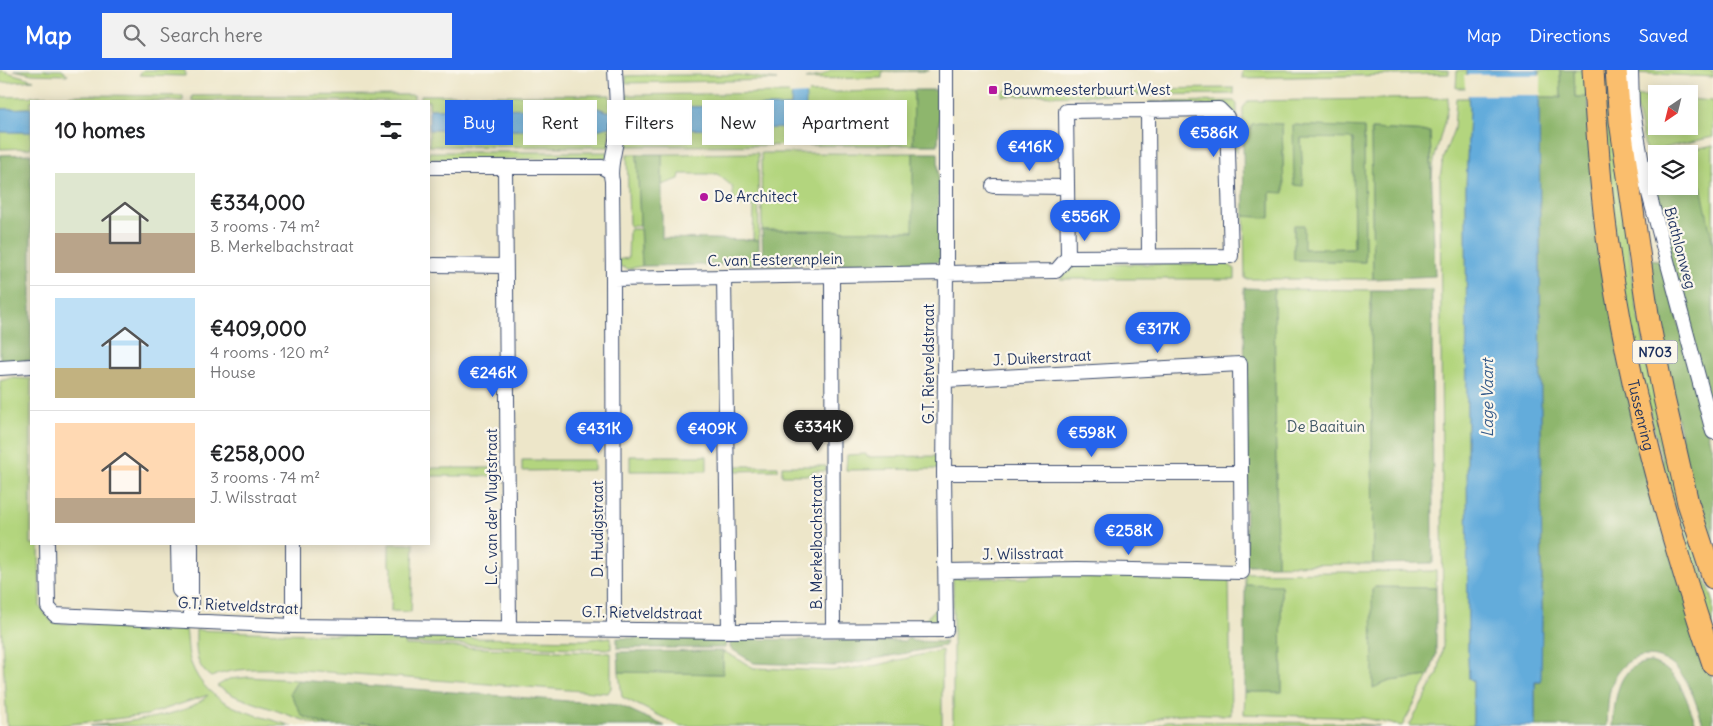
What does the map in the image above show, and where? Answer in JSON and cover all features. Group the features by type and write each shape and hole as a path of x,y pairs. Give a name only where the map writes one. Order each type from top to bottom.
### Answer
{"highway":[{"name":"Tussenring","path":"1593,70 1611,265 1635,386 1678,556 1713,664"},
{"name":"Tussenring","path":"1616,70 1620,121 1649,321 1688,503 1713,578"}],"street":[{"path":"609,172 616,150 615,70"},
{"path":"946,70 946,273"},
{"name":"Biathlonweg","path":"1631,70 1633,114 1644,175 1713,432"},
{"path":"1219,110 1227,118 1231,256 1068,257 1066,111 1148,111 1219,110"},
{"path":"1148,111 1149,256"},
{"path":"430,167 602,167 609,172 612,181 613,279"},
{"name":"L.C. van der Vlugtstraat","path":"505,168 509,627"},
{"path":"993,186 1067,188"},
{"name":"C. van Eesterenplein","path":"613,279 1056,272 1068,257"},
{"path":"434,265 506,266"},
{"name":"G.T. Rietveldstraat","path":"47,545 48,607 55,615 293,626 946,630 944,473 946,273"},
{"name":"B. Merkelbachstraat","path":"832,275 833,629"},
{"path":"724,277 729,630"},
{"name":"D. Hudigstraat","path":"613,279 614,628"},
{"name":"J. Duikerstraat","path":"946,380 1240,364 1240,473"},
{"path":"0,368 30,366"},
{"path":"944,473 1240,473"},
{"name":"J. Wilsstraat","path":"946,571 1242,572 1240,473"},
{"path":"178,545 179,590 184,595 192,595"},
{"path":"191,545 191,620"},
{"path":"293,545 293,626"}],"green space":[{"path":"0,70 34,80 0,83"},
{"path":"14,70 62,70 68,75 32,74"},
{"path":"143,70 185,70 185,76 139,75"},
{"path":"830,70 929,71 882,72 882,78 804,79 821,76"},
{"path":"1243,70 1449,70 1449,74 1242,78"},
{"path":"1457,70 1467,70 1468,88 1456,88"},
{"path":"1539,70 1560,70 1561,97 1539,97"},
{"path":"1560,70 1574,70 1575,97 1588,97 1592,149 1695,630 1713,680 1713,726 1704,726 1691,690 1678,670 1660,658 1650,656 1631,660 1617,674 1609,694 1607,726 1535,726 1535,682 1540,682 1542,613 1539,97 1561,97"},
{"path":"1574,70 1585,70 1588,97 1575,97"},
{"path":"1598,70 1610,70 1633,287 1649,369 1700,564 1713,600 1713,636 1688,565 1620,288"},
{"path":"1634,70 1713,70 1713,77 1634,73"},
{"path":"739,75 777,80 626,83 626,76"},
{"path":"1234,88 1234,94 1002,96 1002,93 1006,90"},
{"path":"914,90 913,145 626,146 692,145 692,124 702,124 702,145 774,145 774,127 784,127 784,145 907,145 907,100 805,100 805,93"},
{"path":"914,90 941,90 938,145 913,145"},
{"path":"792,93 791,100 784,100 784,106 774,106 774,100 702,100 702,107 692,107 692,100 626,100 626,95"},
{"path":"91,95 183,96 183,100 30,100 30,108 0,109 0,97"},
{"path":"414,95 414,100 192,100 192,96"},
{"path":"421,95 610,95 610,100 607,100 607,111 597,108 597,100 523,100 523,108 513,108 513,100 445,100 445,109 430,109 430,100 421,100"},
{"path":"1634,96 1648,96 1648,135 1698,135 1698,100 1713,101 1713,137 1677,145 1648,145 1648,152 1646,152"},
{"path":"1448,98 1432,178 1430,132 1371,129 1373,279 1245,279 1244,216 1270,217 1270,192 1284,192 1282,124 1247,132 1243,145 1243,108 1248,101","holes":["1293,125 1364,129 1365,262 1294,260 1294,225 1304,249 1354,248 1353,138 1301,137 1303,186"]},
{"path":"1456,98 1468,98 1469,110 1466,189 1468,658 1469,679 1473,680 1473,726 1409,726 1438,674 1443,646 1440,178 1443,158 1454,129"},
{"path":"1234,101 1237,104 1237,153 1233,147 1227,107 1149,102"},
{"path":"1252,124 1282,124 1284,193 1270,192 1270,218 1244,216 1243,145"},
{"path":"1293,125 1364,128 1365,262 1294,260 1294,225 1304,225 1304,249 1354,248 1353,139 1301,138 1303,186 1294,185"},
{"path":"607,127 607,145 609,147 430,146 430,130 445,130 445,145 513,145 513,130 523,130 523,145 597,145 597,130"},
{"path":"1371,129 1430,132 1435,276 1373,279"},
{"path":"0,132 30,132 30,148 0,149"},
{"path":"1713,145 1713,421 1654,195 1698,195 1698,148"},
{"path":"430,152 608,152 607,159 430,159"},
{"path":"758,153 759,240 753,240 754,206 738,205 734,200 732,186 717,174 680,174 679,179 662,185 662,154"},
{"path":"761,153 913,153 914,231 762,230"},
{"path":"913,153 938,153 940,262 763,264 762,230 913,231"},
{"path":"30,154 30,360 0,362 0,155"},
{"path":"627,154 637,154 640,226 629,226"},
{"path":"637,154 662,154 662,238 759,240 759,264 642,266"},
{"path":"1698,185 1701,185 1713,245 1713,421 1653,195 1698,195"},
{"path":"629,229 640,229 642,266 628,269 619,266 617,260 628,258"},
{"path":"1645,259 1662,260 1713,453 1713,558 1687,468"},
{"path":"1079,264 1227,264 1235,269 1235,279 1060,279 1073,266"},
{"path":"1244,288 1274,289 1277,565 1246,565"},
{"name":"De Baaituin","path":"1274,289 1371,290 1373,564 1277,565"},
{"path":"1371,290 1432,290 1433,563 1373,564"},
{"path":"11,378 30,379 30,545 39,545 40,607 53,623 186,629 191,663 198,678 208,690 232,706 292,726 90,726 170,714 198,703 208,695 147,715 55,726 7,726 0,606 0,381"},
{"path":"866,454 867,457 937,456 938,469 846,470 847,455"},
{"path":"630,456 707,456 707,471 630,471"},
{"path":"522,460 594,460 594,470 522,471"},
{"path":"734,466 778,466 778,470 735,471"},
{"path":"782,466 826,466 826,471 812,471 812,475 782,475"},
{"path":"430,468 493,468 493,476 430,476"},
{"path":"389,545 414,545 411,612 391,611 392,567 389,566"},
{"path":"1436,571 1436,588 1375,587 1372,590 1382,684 1390,681 1429,676 1402,726 1364,718 1244,714 1245,692 1282,692 1281,586 1245,584 1245,573"},
{"path":"1133,574 1137,578 1171,579 1175,574 1229,574 1231,715 1175,715 1154,720 1145,726 953,726 953,578 1029,578 1033,575"},
{"path":"1245,584 1281,585 1282,692 1245,692"},
{"path":"1375,587 1436,588 1436,655 1429,676 1390,681 1373,688 1372,590"},
{"path":"939,605 937,622 923,622"},
{"path":"196,630 393,637 405,631 417,637 584,640 611,637 611,649 405,643 404,645 611,653 611,688 608,693 287,669 239,670 211,677 201,667 197,656"},
{"path":"617,638 726,638 725,648 617,648"},
{"path":"909,638 913,641 946,642 944,646 836,666 754,663 730,648 730,639 905,641"},
{"path":"942,650 942,726 680,726 622,697 619,672 723,674 723,651 754,668 831,671 878,665"},
{"path":"723,651 723,674 619,672 618,652"},
{"path":"1651,662 1661,666 1676,679 1686,697 1697,726 1613,726 1620,684 1631,669 1640,664"},
{"path":"249,677 298,680 290,693 302,716 329,726 320,726 235,696 217,686 229,679"},
{"path":"298,680 619,705 665,726 422,726 361,722 359,726 329,726 302,716 290,693"},
{"path":"1167,721 1349,723 1380,726 1156,726"},
{"path":"361,722 422,726 359,726"}],"water":[{"path":"793,70 803,70 806,100 791,100"},
{"name":"Lage Vaart","path":"1467,70 1539,70 1542,613 1541,678 1540,682 1535,682 1535,726 1473,726 1473,680 1469,679 1468,658 1466,189 1469,110"},
{"path":"774,106 784,106 784,128 774,128"},
{"path":"692,107 702,107 702,129 692,130"},
{"path":"30,108 30,132 0,132 0,109"},
{"path":"523,108 523,130 513,130 513,109"},
{"path":"597,108 607,111 607,127 597,130"},
{"path":"430,109 445,109 445,130 430,130"}],"pier":[{"path":"791,70 805,70 808,94 789,95"},
{"path":"1464,75 1541,75 1541,95 1466,95"}],"place":[{"name":"Bouwmeesterbuurt West","path":"993,90"},
{"name":"De Architect","path":"704,197"}]}
